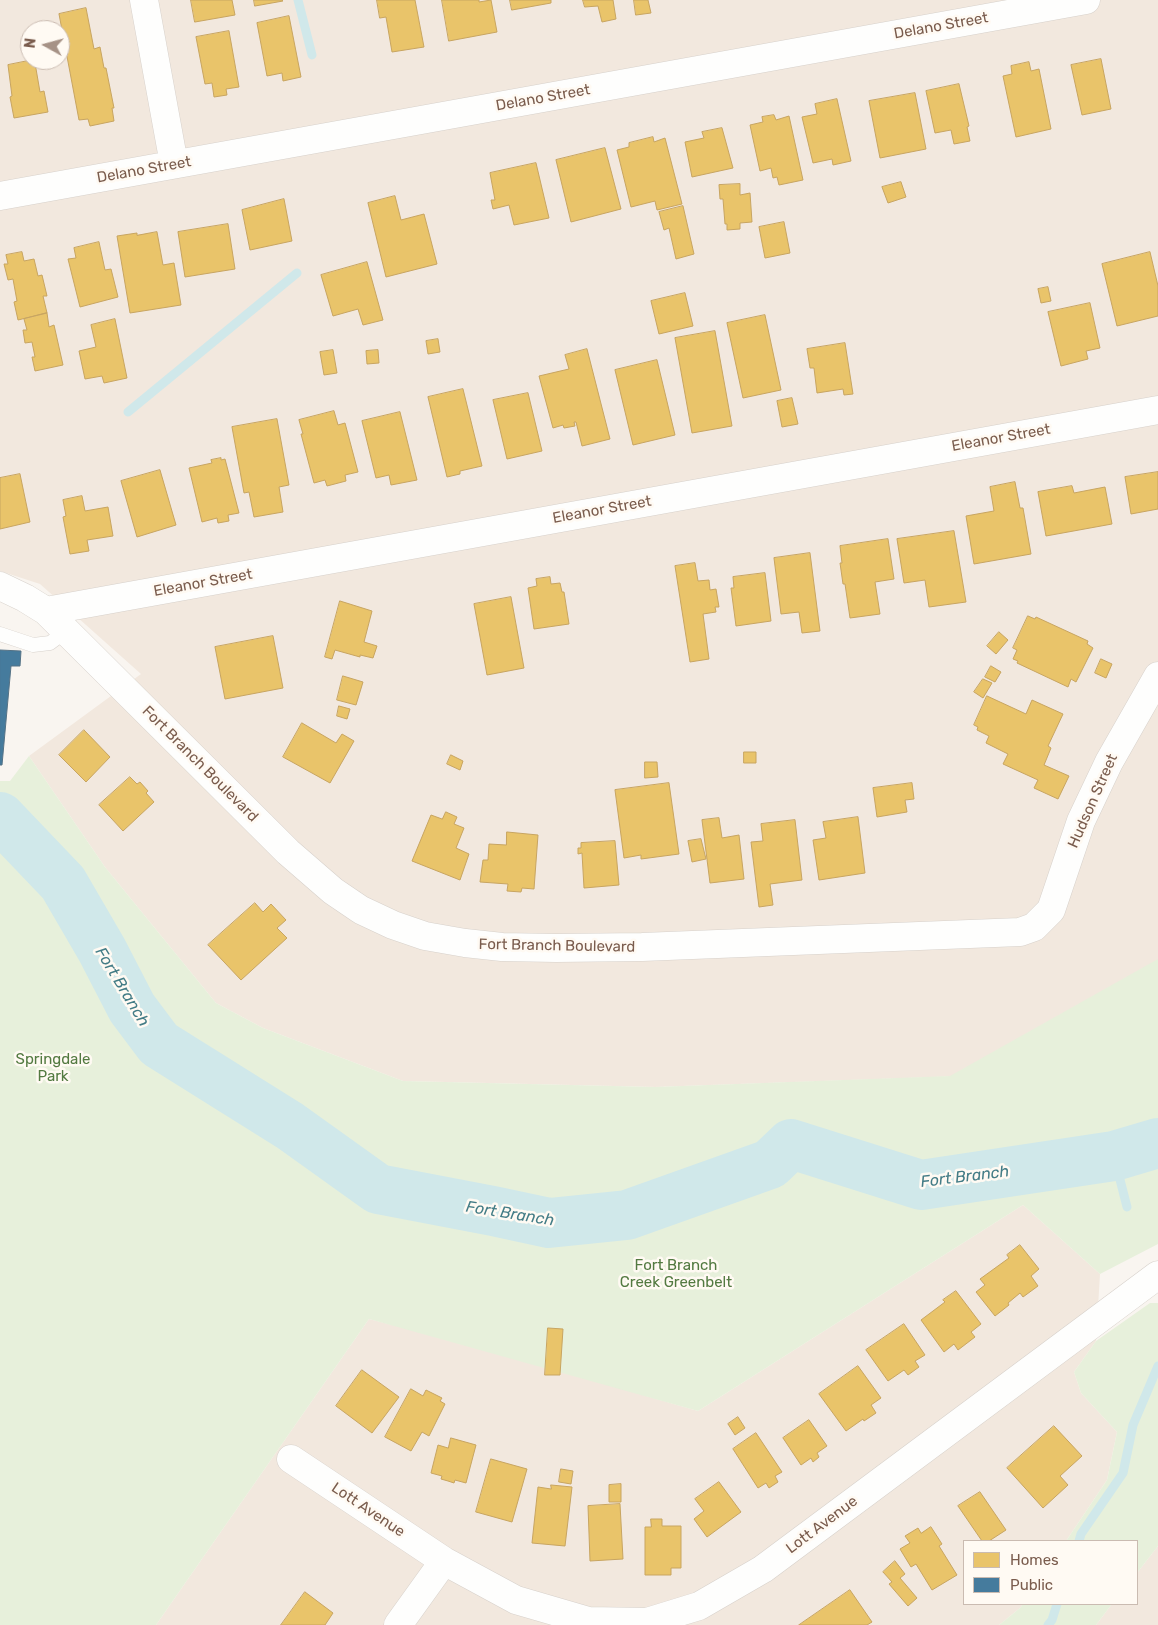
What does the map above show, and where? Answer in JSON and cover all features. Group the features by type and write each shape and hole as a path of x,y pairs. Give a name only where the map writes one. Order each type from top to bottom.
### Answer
{"street":[{"path":"144,0 174,164"},
{"name":"Delano Street","path":"0,196 1086,0"},
{"name":"Eleanor Street","path":"46,611 1158,410"},
{"name":"Fort Branch Boulevard","path":"0,586 46,611 288,852 333,891 369,914 425,936 502,947 642,947 1007,934 1020,932 1034,926"},
{"name":"Hudson Street","path":"1034,926 1051,910 1081,821 1109,762 1158,676"},
{"name":"Lott Avenue","path":"291,1459 444,1561 516,1600 588,1621 647,1622 699,1606 763,1569 1158,1275"},
{"path":"398,1625 444,1561"}],"lane":[{"path":"0,634 33,645 50,643 66,631"}],"shaded area":[{"path":"0,0 1158,0 1158,1069 655,1087 403,1081 263,1028 216,1003 105,867 29,756 141,674 40,584 0,571"},
{"path":"1023,1205 1100,1274 1096,1341 1074,1372 1081,1393 1117,1432 1107,1480 1067,1540 963,1540 963,1605 1022,1605 999,1625 156,1625 369,1319 474,1346 698,1411"},
{"path":"1158,1546 1158,1625 1096,1625 1111,1605 1138,1605 1138,1572"}],"green space":[{"path":"29,756 105,867 216,1003 263,1028 403,1081 655,1087 950,1076 1158,959 1158,1244 1100,1274 1023,1205 698,1411 369,1319 156,1625 0,1625 0,781 10,781"},
{"path":"1150,1303 1158,1303 1158,1546 1138,1572 1138,1540 1067,1540 1107,1480 1117,1432 1081,1393 1074,1372 1096,1341"},
{"path":"1022,1605 1111,1605 1096,1625 999,1625"}],"building: Homes":[{"path":"191,0 232,0 235,15 195,22"},
{"path":"254,0 282,0 283,1 255,6"},
{"path":"377,0 415,0 424,47 392,52 386,17 380,18"},
{"path":"442,0 479,0 479,2 491,0 497,32 449,41"},
{"path":"510,0 551,0 551,3 512,10"},
{"path":"583,0 613,0 616,19 602,22 598,6 585,7"},
{"path":"634,0 648,0 651,13 636,15"},
{"path":"86,8 94,49 100,47 104,68 106,68 114,108 112,108 114,121 90,126 88,119 79,120 70,70 70,20 60,20 59,14"},
{"path":"289,16 301,77 283,81 282,73 267,76 257,23"},
{"path":"229,31 239,87 226,89 227,95 214,97 212,83 205,84 196,37"},
{"path":"1101,59 1111,109 1082,115 1071,65"},
{"path":"1029,62 1031,71 1039,69 1051,129 1016,137 1003,76 1012,74 1011,66"},
{"path":"20,63 20,70 36,70 40,92 44,91 48,112 14,118 10,97 12,96 8,65"},
{"path":"959,84 969,126 967,127 970,141 954,144 951,130 935,133 926,91"},
{"path":"915,93 926,149 880,158 869,101"},
{"path":"837,99 851,161 833,165 832,159 813,163 802,117 817,114 815,104"},
{"path":"774,115 776,120 789,116 803,180 779,185 777,177 773,178 771,168 760,171 750,125 763,122 762,117"},
{"path":"722,128 733,168 692,177 685,142 704,138 702,132"},
{"path":"653,137 654,142 665,138 682,204 657,210 655,201 631,207 617,150 629,147 629,143"},
{"path":"605,148 621,209 571,222 556,160"},
{"path":"536,163 549,218 514,225 509,205 493,209 491,200 495,200 490,173"},
{"path":"901,182 906,197 888,203 882,187"},
{"path":"740,184 740,195 750,193 752,222 740,223 740,229 727,230 719,185"},
{"path":"395,196 401,220 424,214 437,264 386,277 368,203"},
{"path":"284,199 292,241 250,250 242,210"},
{"path":"683,206 694,254 676,259 669,228 664,230 659,212"},
{"path":"784,222 790,253 765,258 759,227"},
{"path":"228,224 235,269 185,277 178,232"},
{"path":"157,232 163,265 174,263 181,305 130,313 117,236"},
{"path":"99,242 105,270 111,269 118,297 80,307 68,259 76,258 74,248"},
{"path":"22,252 24,261 34,259 38,276 42,275 47,296 43,296 47,313 18,320 14,302 17,301 13,279 8,280 4,264 8,264 6,255"},
{"path":"1150,252 1158,286 1158,316 1117,326 1102,264"},
{"path":"367,262 383,320 363,325 358,309 333,316 321,275"},
{"path":"1048,287 1051,301 1041,303 1038,289"},
{"path":"685,293 693,326 659,334 651,301"},
{"path":"1090,303 1100,348 1086,351 1088,359 1061,366 1048,312"},
{"path":"47,313 49,327 54,325 63,365 35,371 32,357 35,357 32,342 25,343 23,330 27,330 24,319"},
{"path":"765,315 781,390 743,398 727,323"},
{"path":"115,319 127,378 104,383 102,376 85,379 79,351 96,347 91,325"},
{"path":"715,331 732,426 692,433 675,338"},
{"path":"438,339 440,352 428,354 426,341"},
{"path":"845,343 853,394 844,395 843,389 817,393 814,368 810,368 807,349"},
{"path":"587,349 610,439 582,446 576,422 574,422 575,426 564,428 563,425 553,428 539,376 569,369 565,355"},
{"path":"333,350 337,373 324,375 320,352"},
{"path":"378,350 379,363 367,364 366,351"},
{"path":"657,360 675,435 633,445 615,370"},
{"path":"463,389 482,466 460,471 460,474 447,477 428,397"},
{"path":"528,393 542,451 507,459 493,400"},
{"path":"792,398 798,424 782,427 777,401"},
{"path":"334,411 338,425 345,423 358,472 345,475 346,481 327,486 325,480 314,483 299,420"},
{"path":"400,412 417,480 391,485 389,475 376,478 362,421"},
{"path":"277,419 289,485 279,487 283,512 254,517 249,492 244,493 232,427"},
{"path":"221,458 221,460 225,459 239,513 228,515 229,521 218,523 217,518 202,522 189,468 212,463 211,460"},
{"path":"160,470 176,525 137,537 121,481"},
{"path":"1158,472 1158,509 1131,514 1125,477"},
{"path":"20,474 30,522 0,529 0,478"},
{"path":"1015,482 1020,508 1023,508 1031,554 974,564 966,516 994,511 990,487"},
{"path":"1072,486 1074,493 1105,487 1112,524 1046,536 1038,492"},
{"path":"82,496 85,511 108,507 113,536 87,540 89,551 70,554 63,517 66,516 63,500"},
{"path":"954,531 966,602 929,607 925,580 904,583 897,539"},
{"path":"888,539 894,579 875,582 880,614 850,618 840,563 842,563 840,546"},
{"path":"810,553 820,631 802,633 799,612 781,614 774,558"},
{"path":"695,563 698,581 709,580 710,590 716,589 719,607 715,607 716,612 703,614 709,659 690,662 675,566"},
{"path":"765,573 771,621 736,626 731,588 734,588 733,577"},
{"path":"550,577 551,584 560,583 562,592 564,592 569,624 534,629 528,588 537,586 536,579"},
{"path":"511,597 524,668 487,675 474,604"},
{"path":"340,601 372,611 364,642 377,646 373,658 360,655 360,657 335,650 332,659 325,657"},
{"path":"1028,616 1035,619 1036,617 1088,641 1087,644 1093,648 1076,682 1071,679 1068,687 1017,663 1018,661 1013,659 1017,650 1013,648"},
{"path":"999,632 1008,640 996,654 987,646"},
{"path":"273,636 283,688 225,699 215,647"},
{"path":"1101,659 1112,664 1106,678 1095,673"},
{"path":"991,666 1001,672 995,682 985,677"},
{"path":"343,676 363,682 356,705 337,700"},
{"path":"983,679 992,683 983,698 974,692"},
{"path":"987,696 1026,714 1032,700 1063,714 1048,746 1051,748 1044,765 1069,776 1058,799 1034,788 1038,780 1003,764 1008,754 986,743 989,736 977,730 978,727 974,725"},
{"path":"339,706 350,709 347,719 337,716"},
{"path":"302,723 336,743 342,734 354,741 330,783 283,757"},
{"path":"84,730 110,757 86,782 59,755"},
{"path":"744,752 756,752 756,763 744,763"},
{"path":"451,755 463,761 460,770 447,764"},
{"path":"645,762 657,762 658,777 645,778"},
{"path":"130,777 137,784 140,782 154,802 123,831 99,805"},
{"path":"669,783 679,854 641,859 641,855 624,858 615,790"},
{"path":"912,783 914,799 905,800 907,812 877,817 873,788"},
{"path":"446,812 457,817 454,824 464,828 456,848 469,854 460,880 412,861 431,815 442,819"},
{"path":"858,817 865,873 819,880 813,840 826,838 823,822"},
{"path":"719,818 722,838 739,835 744,879 710,883 702,820"},
{"path":"795,820 802,880 770,884 773,905 759,907 751,842 763,841 761,824"},
{"path":"507,832 538,835 534,889 522,888 521,892 507,891 508,884 480,882 483,860 488,860 489,844 506,845"},
{"path":"701,839 706,859 692,862 688,841"},
{"path":"615,841 619,885 584,888 582,853 578,854 578,848 581,848 581,843"},
{"path":"255,903 263,912 271,904 286,920 277,928 287,938 241,980 208,945"},
{"path":"1020,1245 1039,1269 1031,1276 1038,1286 1023,1297 1020,1293 995,1316 976,1292 985,1285 980,1279 1009,1258 1007,1255"},
{"path":"956,1291 981,1324 971,1332 975,1337 958,1350 954,1344 944,1352 921,1320"},
{"path":"904,1324 925,1355 915,1361 919,1367 908,1375 904,1370 888,1381 866,1350"},
{"path":"548,1328 563,1329 560,1375 545,1375"},
{"path":"858,1366 881,1398 871,1405 876,1413 864,1421 863,1419 846,1431 819,1394"},
{"path":"362,1370 399,1397 372,1433 336,1406"},
{"path":"411,1389 423,1396 426,1390 442,1398 440,1401 445,1404 429,1436 422,1432 411,1451 385,1437"},
{"path":"738,1417 745,1428 735,1435 728,1424"},
{"path":"809,1420 827,1446 817,1453 819,1457 813,1462 811,1458 801,1465 783,1438"},
{"path":"1054,1426 1082,1456 1060,1476 1068,1485 1043,1508 1007,1468"},
{"path":"756,1433 782,1472 775,1476 778,1482 769,1488 766,1483 758,1488 733,1449"},
{"path":"451,1438 476,1445 466,1483 455,1480 454,1483 441,1479 442,1476 431,1473 438,1445 448,1448"},
{"path":"491,1459 527,1469 512,1522 476,1512"},
{"path":"561,1469 573,1471 571,1484 559,1482"},
{"path":"719,1482 741,1512 707,1537 694,1519 704,1511 695,1499"},
{"path":"621,1484 621,1502 609,1502 609,1485"},
{"path":"551,1485 572,1487 565,1546 532,1543 538,1487 551,1489"},
{"path":"980,1492 1006,1530 991,1540 981,1540 958,1506"},
{"path":"620,1504 623,1559 590,1561 588,1506"},
{"path":"651,1519 662,1519 662,1526 681,1526 681,1568 671,1568 671,1575 645,1575 645,1527 651,1527"},
{"path":"931,1527 942,1544 939,1546 957,1575 932,1590 916,1564 911,1567 900,1549 910,1543 905,1536 918,1528 921,1533"},
{"path":"895,1561 905,1574 900,1578 917,1598 908,1606 889,1584 892,1582 883,1572"},
{"path":"850,1590 872,1622 867,1625 799,1625"},
{"path":"305,1592 333,1613 325,1625 281,1625"}],"building: Public":[{"path":"0,650 21,651 20,666 11,666 2,765 0,765"}],"waterway":[{"path":"298,0 312,55"},
{"path":"128,412 297,273"},
{"name":"Fort Branch","path":"0,817 63,883 102,950 132,1008 159,1044 290,1126 378,1189 549,1223 627,1215 770,1164 791,1144 921,1185 1114,1156 1158,1143"},
{"path":"1114,1156 1127,1207"},
{"path":"1079,1540 1081,1534 1123,1473 1133,1425 1158,1366"},
{"path":"1048,1625 1052,1620 1057,1605"}],"park label":[{"name":"Springdale Park","path":"53,1068"},
{"name":"Fort Branch Creek Greenbelt","path":"676,1274"}]}
